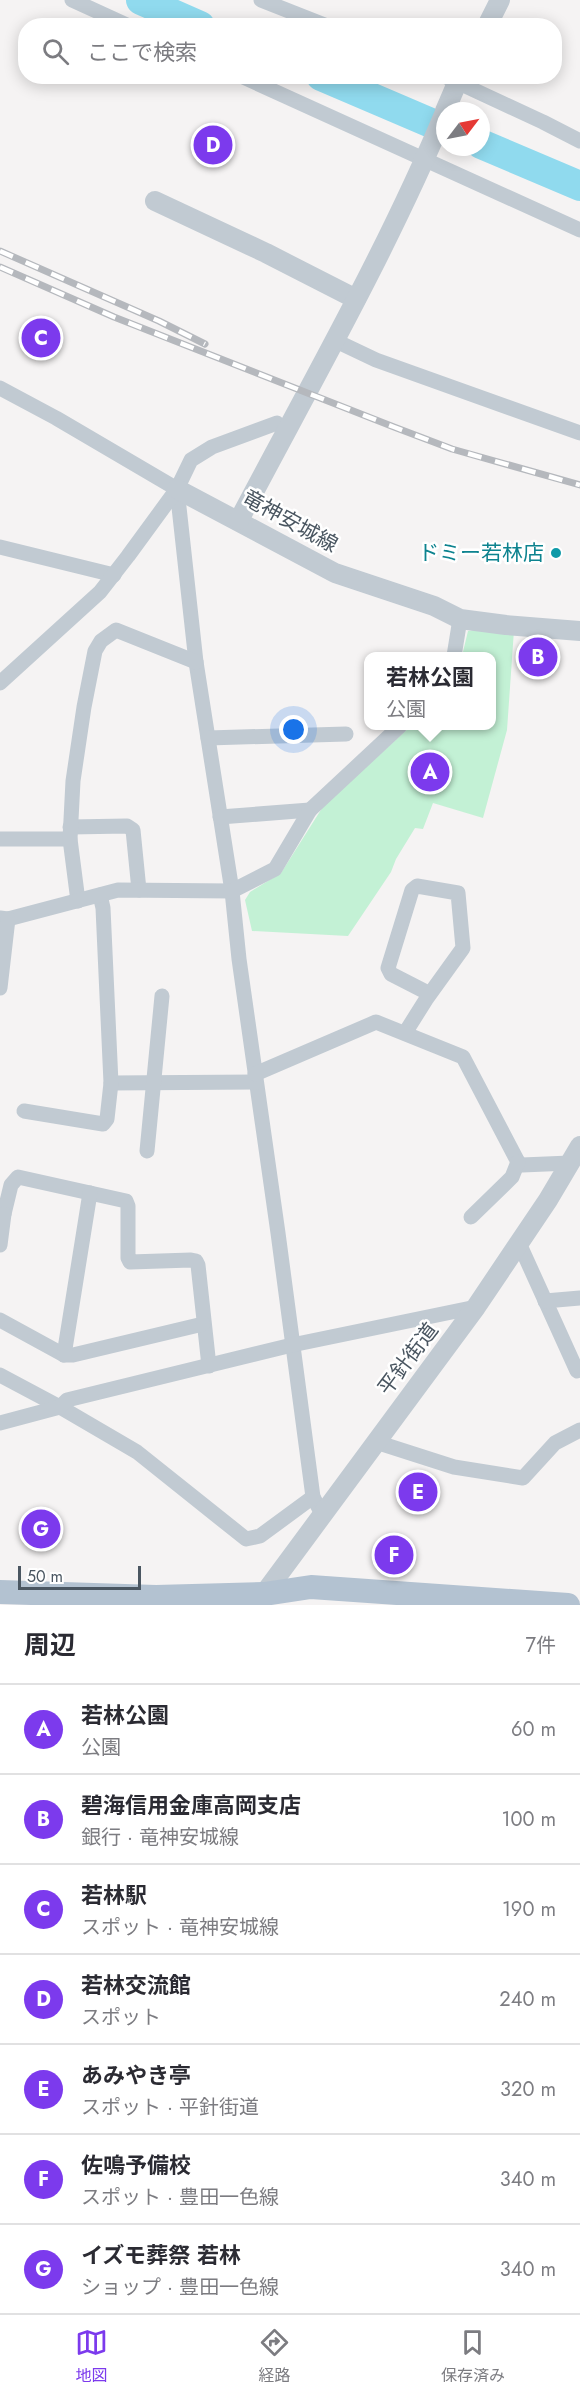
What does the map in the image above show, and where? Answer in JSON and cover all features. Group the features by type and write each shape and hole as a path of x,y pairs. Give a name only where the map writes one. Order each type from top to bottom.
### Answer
{"main road":[{"path":"260,1600 311,1587 568,1605"},
{"path":"0,1592 150,1601 260,1600 311,1605"}],"street":[{"path":"72,0 111,18"},
{"path":"261,0 307,18"},
{"path":"490,18 500,0"},
{"path":"259,84 580,230"},
{"path":"448,102 453,84"},
{"path":"461,84 580,141"},
{"path":"238,520 336,341 436,132"},
{"path":"155,201 266,253 356,299"},
{"path":"336,341 376,360 580,433"},
{"name":"竜神安城線","path":"0,388 177,489 335,573 434,606 460,619 580,630"},
{"path":"0,683 100,592 177,489 192,460 212,447 277,423"},
{"path":"0,1376 60,1407 137,1452 246,1539 260,1536 317,1505 292,1345 238,959 232,891 196,662 177,489"},
{"path":"0,547 114,575"},
{"path":"455,652 460,619"},
{"path":"78,901 70,833 73,781 95,651 101,641 116,630 196,662"},
{"path":"0,988 4,918 118,890 232,891 275,869 310,810 396,730"},
{"path":"208,738 346,734"},
{"path":"220,817 310,810"},
{"path":"0,839 127,826 133,831 139,890"},
{"path":"405,1033 464,948 458,893 417,886 412,890 388,968 391,974 430,994"},
{"path":"24,1111 103,1124 107,1119 111,1083 104,908 100,895"},
{"path":"147,1151 162,996"},
{"path":"111,1083 255,1078 376,1022 463,1057 518,1162 522,1165 572,1170"},
{"name":"平針街道","path":"260,1600 317,1505 376,1442 476,1307 572,1170 580,1146"},
{"path":"471,1217 512,1177 518,1162"},
{"path":"0,1245 2,1213 11,1185 18,1177 126,1201 130,1262 196,1261 209,1366"},
{"path":"64,1354 90,1193"},
{"path":"519,1243 577,1371"},
{"path":"545,1301 580,1298"},
{"path":"0,1423 60,1407 67,1400 292,1345 476,1307"},
{"path":"0,1320 64,1354 73,1355 203,1324"},
{"path":"376,1442 454,1467 523,1478 555,1443 580,1430"}],"green space":[{"path":"514,630 507,730 483,818 433,803 423,829 415,828 396,859 391,872 348,936 252,931 245,900 250,892 281,873 324,805 407,730 496,730 496,652 463,652 468,631"}],"waterway":[{"path":"141,0 182,18"},
{"path":"340,84 436,125"},
{"path":"490,148 580,186"}],"railway":[{"path":"0,251 159,321 205,344"},
{"path":"0,267 114,317 452,449 580,485"}],"place":[{"name":"若林交流館","path":"213,145"},
{"name":"若林駅","path":"41,338"},
{"name":"ドミー若林店","path":"556,553"},
{"name":"碧海信用金庫高岡支店","path":"538,657"},
{"name":"若林公園","path":"430,772"},
{"name":"あみやき亭","path":"418,1492"},
{"name":"イズモ葬祭 若林","path":"41,1529"},
{"name":"佐鳴予備校","path":"394,1555"}]}
